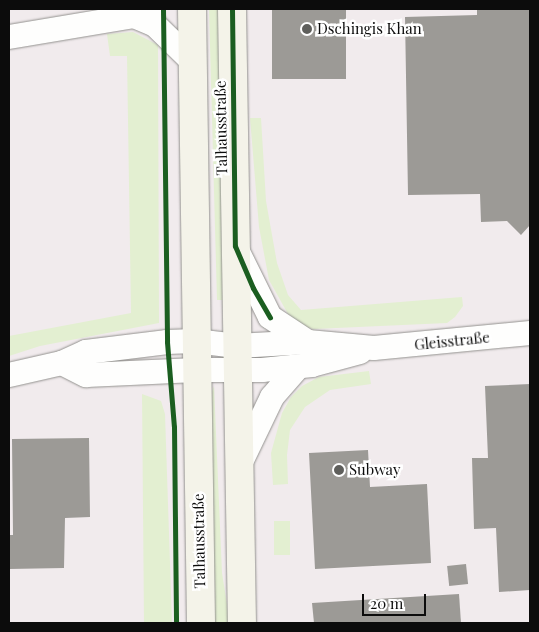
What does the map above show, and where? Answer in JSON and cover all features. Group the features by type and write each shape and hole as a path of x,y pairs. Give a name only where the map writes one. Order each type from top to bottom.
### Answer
{"main road":[{"name":"Talhausstraße","path":"192,9 201,623"},
{"name":"Talhausstraße","path":"232,9 242,623"}],"street":[{"path":"9,37 142,13 193,62"},
{"path":"235,246 253,288 270,317 308,342"},
{"name":"Gleisstraße","path":"237,358 298,367 374,348 530,333"},
{"path":"9,375 62,363 86,352 196,341 237,358"},
{"name":"Gleisstraße","path":"237,358 308,342 374,348"},
{"path":"62,363 86,375 196,370 237,358"},
{"path":"239,466 272,397 298,367"}],"shaded area":[{"path":"9,9 530,9 530,623 9,623"}],"green space":[{"path":"209,9 221,9 225,300 217,300"},
{"path":"133,32 158,45 159,323 40,346 9,356 9,336 131,313 127,56 110,56 107,34"},
{"path":"250,118 261,118 266,201 277,263 288,295 301,310 462,297 463,306 455,317 447,323 314,329 303,327 288,314 269,280 259,227"},
{"path":"369,371 371,384 330,390 305,407 290,430 287,455 288,484 273,485 271,453 282,413 291,397 302,386 319,377"},
{"path":"214,386 222,573 230,623 215,623 210,397"},
{"path":"142,394 161,401 165,414 172,623 144,623"},
{"path":"274,521 290,521 290,555 274,555"}],"building":[{"path":"272,9 346,9 346,79 272,79"},
{"path":"477,9 530,9 530,225 521,235 507,221 481,222 480,194 408,195 405,17 477,15"},
{"path":"530,384 530,590 499,592 496,528 474,529 472,458 488,458 485,386"},
{"path":"89,438 90,517 65,518 64,568 9,569 9,535 13,535 12,439"},
{"path":"368,450 370,487 427,484 431,563 315,569 309,453"},
{"path":"466,564 468,584 449,586 447,566"},
{"path":"459,594 461,623 314,623 312,603"}],"cycle path":[{"path":"163,9 167,342 174,427 176,623"},
{"path":"232,9 235,246 253,288 270,317"}],"place":[{"name":"Dschingis Khan","path":"307,29"},
{"name":"Subway","path":"339,470"}]}
